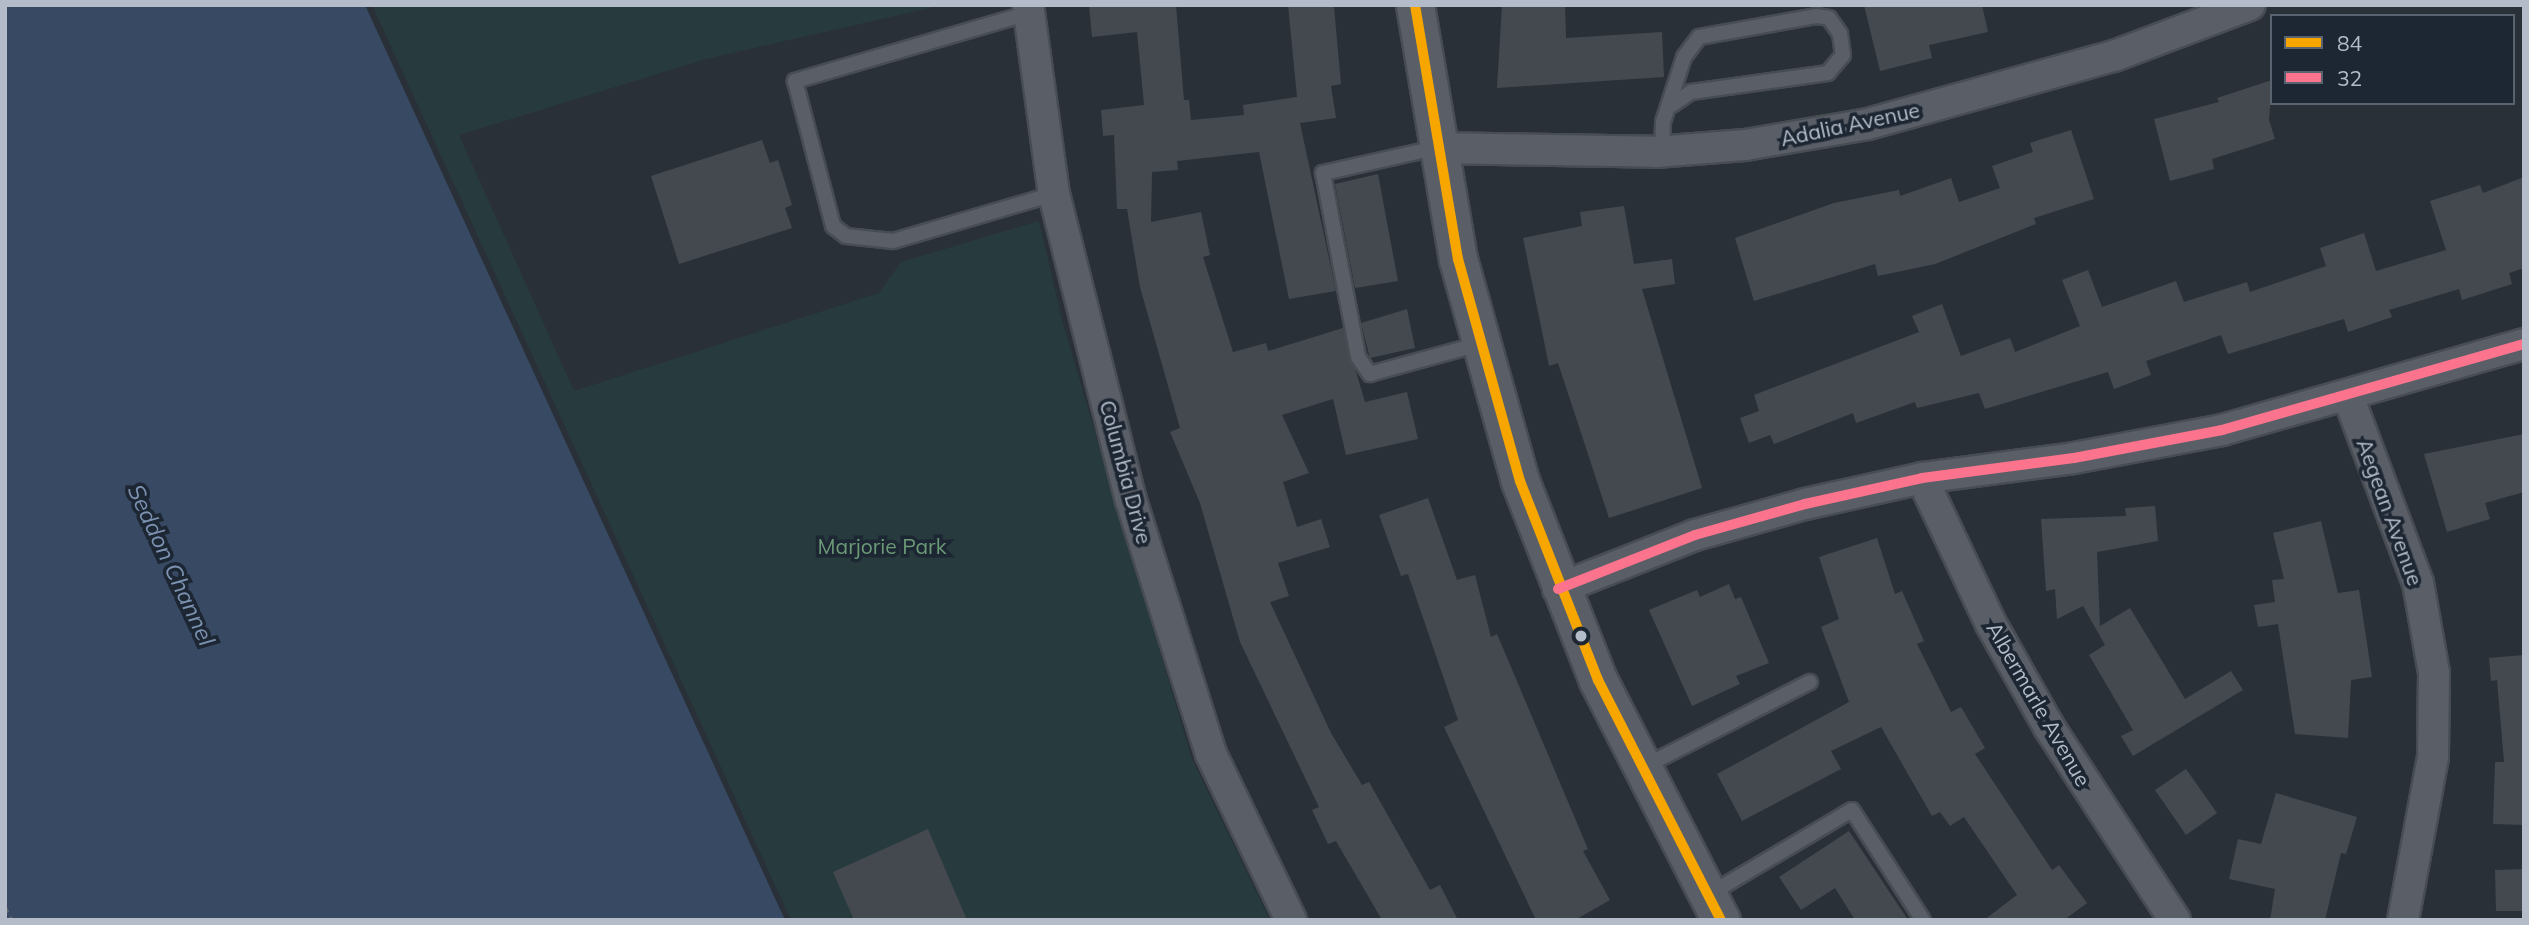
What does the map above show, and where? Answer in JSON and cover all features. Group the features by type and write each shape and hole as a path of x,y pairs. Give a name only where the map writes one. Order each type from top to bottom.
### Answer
{"street":[{"path":"1415,5 1435,148 1479,344 1558,589 1640,769 1714,908"},
{"name":"Adalia Avenue","path":"1435,148 1662,152 1745,145 1868,124 2114,56 2250,5"},
{"name":"Columbia Drive","path":"1028,9 1054,194 1131,500 1211,754 1291,920"},
{"path":"1558,589 1695,535 1922,478 2074,458 2208,433 2348,396 2524,344"},
{"name":"Aegean Avenue","path":"2348,396 2418,583 2434,673 2433,757 2403,920"},
{"name":"Albermarle Avenue","path":"1922,478 1991,624 2049,727 2175,920"}],"lane":[{"path":"1028,9 795,81 833,226 846,236 893,241 1054,194"},
{"path":"1662,152 1663,122 1672,105 1684,57 1706,33 1817,16 1829,18 1840,34 1843,55 1828,73 1691,92 1672,105"},
{"path":"1435,148 1323,173 1358,356 1370,374 1479,344"},
{"path":"1640,769 1810,682"},
{"path":"1714,908 1852,810 1923,920"}],"path":[{"path":"5,908 11,920"}],"green space":[{"name":"Marjorie Park","path":"372,5 943,5 706,59 459,135 574,391 879,293 901,262 1039,221 1063,324 1192,759 1270,920 791,920"}],"water":[{"name":"Seddon Channel","path":"5,5 365,5 785,920 5,920"}],"building":[{"path":"1089,5 1176,5 1184,100 1189,100 1191,120 1244,115 1243,105 1297,97 1288,5 1334,7 1341,84 1331,86 1336,118 1300,123 1336,291 1289,299 1259,152 1177,161 1178,170 1152,172 1151,222 1201,212 1210,255 1203,257 1233,352 1266,343 1268,351 1343,328 1365,402 1407,392 1418,439 1346,455 1333,399 1282,415 1309,473 1283,482 1297,527 1321,519 1330,547 1278,563 1289,596 1270,602 1331,733 1362,785 1369,782 1430,890 1440,885 1458,920 1382,920 1336,841 1328,844 1312,810 1319,807 1240,642 1200,503 1170,432 1180,428 1140,287 1127,209 1117,209 1114,135 1103,136 1101,110 1144,105 1137,32 1092,37"},
{"path":"1502,5 1565,5 1566,38 1662,32 1664,77 1497,88"},
{"path":"1864,5 1982,5 1988,32 1929,45 1932,58 1880,71"},
{"path":"2270,81 2269,120 2275,139 2212,159 2214,169 2170,181 2154,119 2219,102 2217,98"},
{"path":"2071,130 2094,199 2034,218 2036,224 1935,264 1878,276 1875,264 1754,301 1735,238 1834,203 1899,190 1900,196 1951,178 1959,202 2000,188 1992,166 2033,152 2030,143"},
{"path":"762,140 770,163 778,160 792,205 785,208 792,228 679,264 651,176"},
{"path":"1378,174 1398,281 1355,288 1335,184"},
{"path":"2524,177 2524,268 2509,273 2512,284 2462,300 2459,289 2389,310 2392,317 2348,332 2344,319 2228,354 2221,335 2146,361 2151,375 2114,389 2108,372 1985,409 1979,393 1917,408 1915,402 1856,423 1853,413 1774,444 1770,435 1749,443 1740,418 1759,411 1754,395 1919,332 1912,316 1942,304 1961,356 2010,338 2015,352 2080,326 2062,280 2088,270 2102,307 2176,281 2184,302 2247,282 2250,292 2326,266 2320,248 2364,233 2376,271 2446,250 2430,201 2480,185 2483,193"},
{"path":"1624,206 1634,264 1672,259 1675,284 1642,289 1702,488 1609,518 1558,363 1549,366 1523,238 1582,226 1580,212"},
{"path":"1407,309 1415,348 1370,358 1361,323"},
{"path":"2524,434 2524,492 2485,503 2490,519 2447,532 2424,454"},
{"path":"1428,498 1457,580 1475,575 1491,637 1497,634 1588,849 1583,851 1610,900 1575,920 1536,920 1444,727 1458,720 1408,574 1401,576 1379,515"},
{"path":"2155,506 2158,541 2097,552 2100,626 2130,608 2185,699 2231,671 2243,690 2133,756 2121,736 2133,730 2089,655 2105,645 2083,606 2057,619 2055,589 2046,591 2041,519 2126,516 2125,508"},
{"path":"2321,521 2338,593 2359,590 2372,677 2351,680 2348,738 2295,734 2278,624 2258,627 2254,605 2275,602 2272,580 2284,579 2273,533"},
{"path":"1877,538 1895,594 1902,591 1924,641 1917,644 1951,712 1961,707 1985,748 1975,754 2052,870 2059,865 2087,903 2064,920 1984,920 2017,895 1964,817 1950,826 1940,812 1932,816 1881,727 1831,751 1841,769 1742,821 1717,774 1849,702 1821,627 1839,619 1819,557"},
{"path":"1729,584 1735,599 1741,597 1769,663 1736,676 1740,684 1692,706 1649,610 1697,590 1700,597"},
{"path":"2524,655 2524,825 2493,824 2495,762 2504,762 2497,680 2491,681 2489,658"},
{"path":"2186,769 2217,813 2186,835 2155,790"},
{"path":"2276,793 2357,817 2346,854 2341,853 2325,920 2270,920 2275,889 2229,879 2238,839 2261,844"},
{"path":"928,829 967,920 854,920 833,872"},
{"path":"1849,831 1908,920 1855,920 1835,888 1801,910 1779,877"},
{"path":"2524,869 2524,911 2496,911 2495,870"}],"transit line":[{"name":"84","path":"1415,5 1458,259 1520,481 1598,680 1721,920"},
{"name":"32","path":"1558,589 1695,535 1805,504 1922,478 2074,458 2222,430 2524,344"}]}
